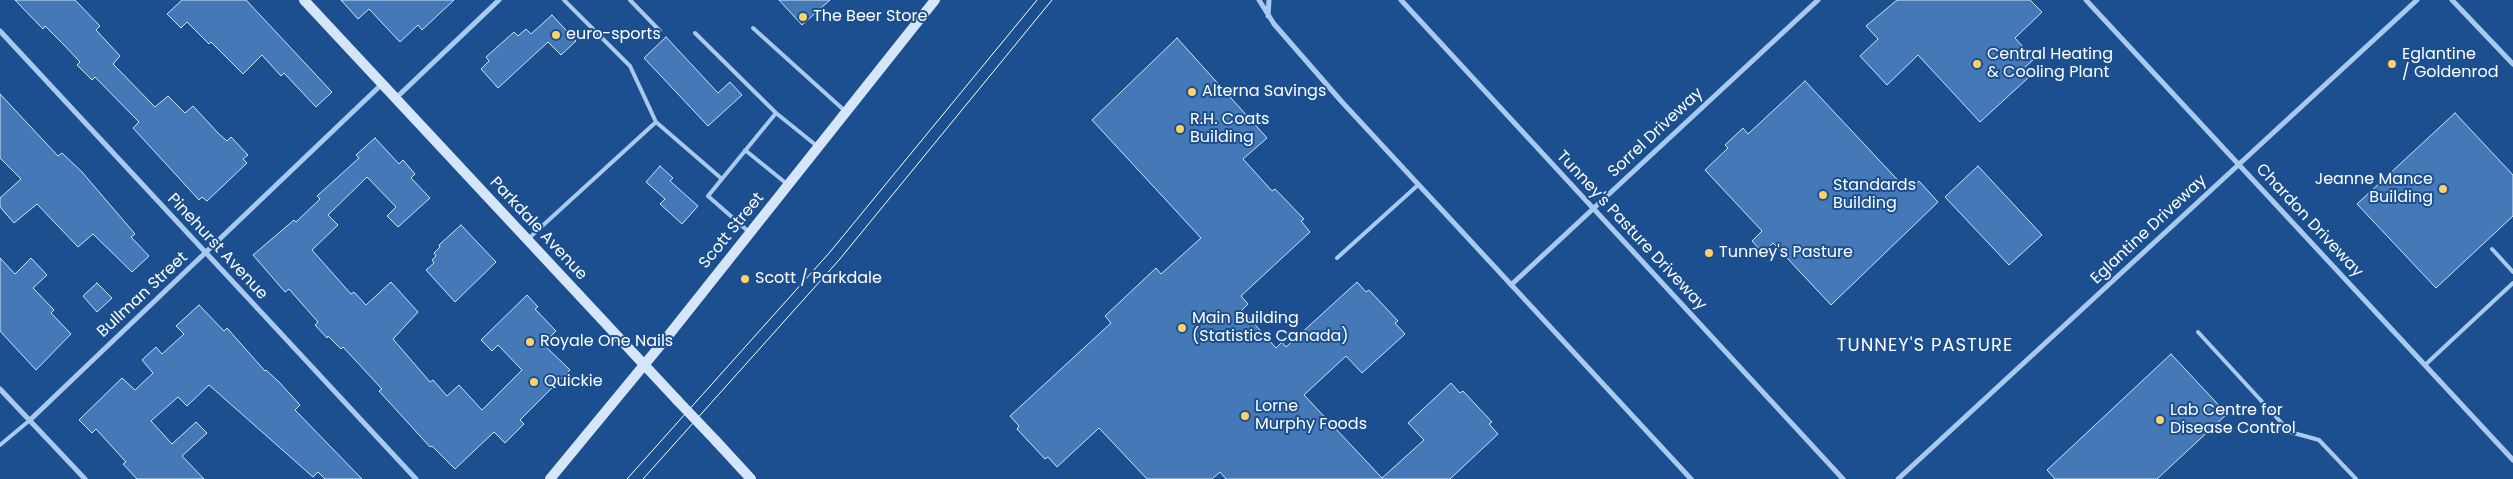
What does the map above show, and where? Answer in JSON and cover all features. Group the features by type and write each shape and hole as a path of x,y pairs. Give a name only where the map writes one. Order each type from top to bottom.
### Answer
{"main road":[{"name":"Parkdale Avenue","path":"304,0 751,479"},
{"name":"Scott Street","path":"550,479 847,113 935,0"}],"street":[{"path":"396,98 499,0"},
{"path":"1259,0 1268,16 1342,102 1692,479"},
{"path":"1268,0 1268,16"},
{"name":"Tunney's Pasture Driveway","path":"1401,0 1843,479"},
{"name":"Sorrel Driveway","path":"1511,285 1818,0"},
{"name":"Chardon Driveway","path":"2086,0 2513,460"},
{"name":"Eglantine Driveway","path":"1898,479 2417,0"},
{"path":"2452,0 2513,64"},
{"name":"Pinehurst Avenue","path":"0,31 416,479"},
{"name":"Bullman Street","path":"30,420 382,84"},
{"path":"0,389 85,479"}],"lane":[{"path":"564,0 630,66 656,122 722,179"},
{"path":"630,0 660,31"},
{"path":"754,28 847,113"},
{"path":"696,33 776,112 819,147"},
{"path":"750,233 708,196 776,112"},
{"path":"527,239 656,122"},
{"path":"745,150 789,185"},
{"path":"1337,258 1418,185"},
{"path":"2492,249 2513,272"},
{"path":"2424,365 2513,283"},
{"path":"2198,332 2290,432 2319,440 2356,479"},
{"path":"0,445 30,420"}],"building":[{"path":"15,0 75,0 100,26 96,30 120,56 113,64 155,107 168,96 185,113 193,106 227,141 231,137 248,155 243,159 247,163 207,201 202,197 199,200 133,128 139,122 95,77 92,80 77,65 80,62 64,45 45,26 43,29"},
{"path":"182,0 246,0 332,92 316,107 284,73 281,76 262,55 243,74 211,42 209,44 187,22 181,28 167,14"},
{"path":"341,0 454,0 422,30 418,25 400,42 369,9 358,19"},
{"name":"The Beer Store","path":"779,0 830,0 802,25"},
{"name":"Central Heating & Cooling Plant","path":"1897,0 2030,0 2042,12 2015,38 2034,59 2022,70 2029,77 1980,122 1918,55 1887,85 1860,56 1878,39 1866,26"},
{"path":"552,15 576,41 561,55 548,42 498,88 481,69 489,61 486,57 514,32 518,36 526,29 531,34"},
{"path":"666,37 718,93 730,82 742,95 708,126 644,58"},
{"name":"Main Building (Statistics Canada)","path":"1177,38 1267,138 1243,159 1272,191 1275,189 1304,219 1301,221 1310,232 1241,296 1248,304 1242,310 1276,348 1282,342 1286,347 1357,282 1366,292 1369,290 1398,321 1395,323 1405,334 1362,373 1346,356 1304,395 1382,478 1424,440 1408,423 1451,383 1460,393 1463,391 1492,422 1489,424 1498,434 1450,479 1226,479 1220,472 1212,479 1147,479 1099,428 1057,467 1048,457 1045,459 1017,429 1019,426 1010,416 1111,323 1105,316 1156,268 1161,274 1201,238 1092,120"},
{"name":"Standards Building","path":"1805,81 1908,191 1919,181 1938,202 1831,305 1773,243 1763,253 1752,241 1762,231 1705,170 1728,148 1725,145 1743,128 1748,134"},
{"path":"0,94 58,156 62,153 82,172 135,234 131,237 149,256 132,272 93,234 78,247 37,204 14,223 0,207 0,198 21,179 0,158"},
{"name":"Jeanne Mance Building","path":"2455,113 2513,175 2513,216 2436,288 2357,204"},
{"path":"375,138 399,164 403,160 415,174 411,178 430,198 398,227 387,216 396,207 367,177 328,215 338,225 312,250 351,294 354,292 366,305 391,282 418,312 393,339 430,382 433,380 447,396 459,385 482,410 522,370 498,345 492,351 481,340 527,295 538,307 535,309 556,331 543,344 570,370 520,420 524,424 505,443 494,432 455,469 432,446 430,447 379,391 382,389 343,347 341,349 328,336 327,338 315,325 318,322 289,289 285,292 253,255 294,220 296,222 320,199 317,196 359,158 356,155"},
{"path":"660,166 673,178 670,181 698,206 682,224 660,204 665,199 646,182"},
{"path":"1978,166 2042,235 2009,265 1945,197"},
{"path":"461,225 496,262 455,302 426,270 434,263 432,260 436,256 434,253 440,247 439,245"},
{"path":"0,258 15,274 31,258 47,275 33,288 54,310 51,313 71,334 36,370 0,331"},
{"path":"97,283 112,298 97,312 83,296"},
{"path":"199,305 224,331 227,328 265,371 279,382 300,405 295,410 362,479 325,479 318,472 313,477 209,385 187,406 178,397 151,421 172,444 196,422 207,433 182,456 204,479 137,479 123,464 126,462 96,429 92,433 79,420 122,378 135,390 153,373 142,360 156,347 162,354 184,334 176,326"},
{"name":"Lab Centre for Disease Control","path":"2171,354 2227,414 2157,479 2055,479 2047,470"}],"tram line":[{"path":"627,479 830,252 1037,0"},
{"path":"643,479 839,260 1052,0"}],"place":[{"name":"The Beer Store","path":"803,17"},
{"name":"euro-sports","path":"556,35"},
{"name":"Central Heating & Cooling Plant","path":"1977,64"},
{"name":"Eglantine / Goldenrod","path":"2392,64"},
{"name":"Alterna Savings","path":"1192,92"},
{"name":"R.H. Coats Building","path":"1180,129"},
{"name":"Jeanne Mance Building","path":"2443,189"},
{"name":"Standards Building","path":"1823,195"},
{"name":"Tunney's Pasture","path":"1709,253"},
{"name":"Scott / Parkdale","path":"745,279"},
{"name":"Main Building (Statistics Canada)","path":"1182,328"},
{"name":"Royale One Nails","path":"530,342"},
{"name":"Quickie","path":"534,382"},
{"name":"Lorne Murphy Foods","path":"1245,416"},
{"name":"Lab Centre for Disease Control","path":"2160,420"}],"district":[{"name":"TUNNEY'S PASTURE","path":"1925,346"}]}
